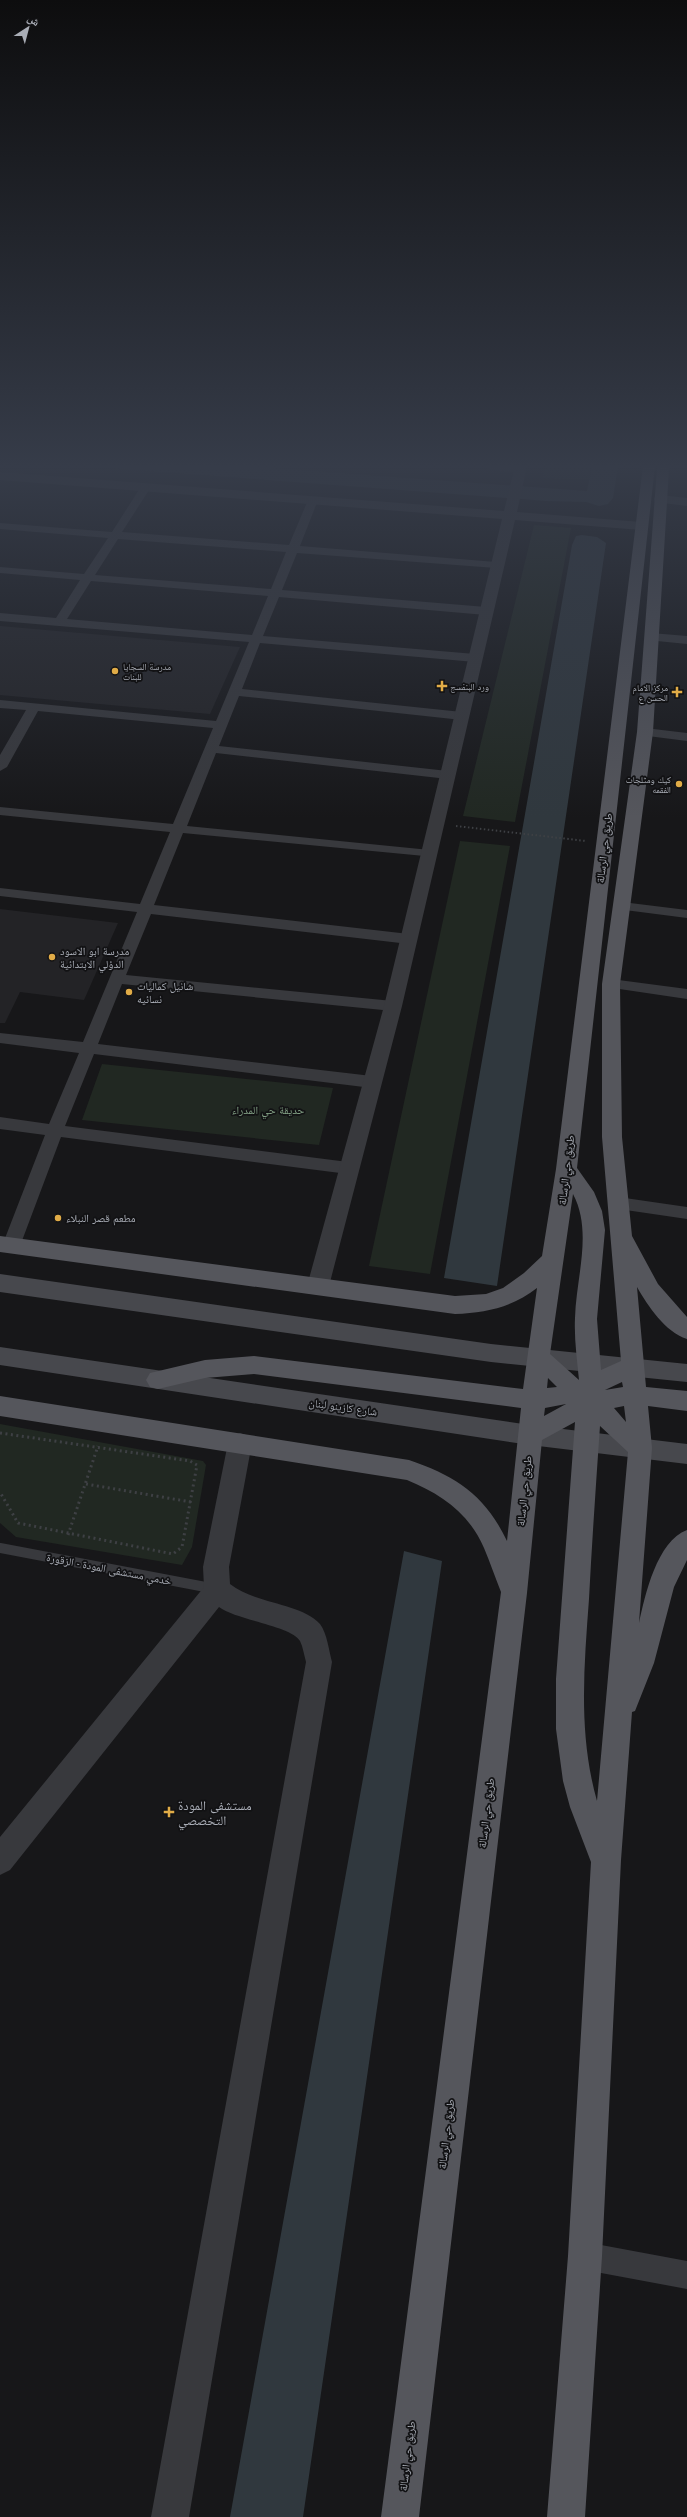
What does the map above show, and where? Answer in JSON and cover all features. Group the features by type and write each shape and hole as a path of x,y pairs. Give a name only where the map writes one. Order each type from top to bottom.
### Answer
{"main road":[{"name":"طريق حي الرسالة","path":"400,2517 514,1593 538,1358 566,1169 634,583"},
{"path":"566,2517 585,2256 606,1860 640,1448 636,1396 631,1367 612,1137 611,984 645,732 654,583"},
{"path":"566,1169 583,1192 591,1211 594,1230 586,1318 589,1363 587,1398 589,1443 570,1679 570,1729 577,1781 584,1807 606,1860"},
{"path":"620,1227 653,1294 664,1308 687,1330"},
{"path":"5,1245 318,1286 440,1304 484,1304 504,1298 522,1289 554,1258"},
{"path":"0,1283 475,1351 687,1373"},
{"name":"شارع كازينو لبنان","path":"0,1356 530,1435 687,1454"},
{"path":"538,1358 558,1371 587,1398 611,1424 640,1448"},
{"path":"158,1380 205,1368 254,1365 533,1400 636,1396 687,1401"},
{"path":"530,1435 631,1367"},
{"path":"0,1406 409,1470 448,1486 472,1505 486,1524 497,1544 514,1593"},
{"path":"618,1717 640,1664 659,1587 669,1565 687,1541"}],"street":[{"path":"59,622 84,583"},
{"path":"164,583 486,611"},
{"path":"5,1245 55,1130 279,583"},
{"path":"318,1286 348,1168 393,1006 430,854 492,583"},
{"path":"0,617 475,658"},
{"path":"651,637 687,640"},
{"path":"235,692 462,716"},
{"path":"0,704 221,725"},
{"path":"0,767 34,707"},
{"path":"645,732 687,737"},
{"path":"212,748 448,774"},
{"path":"0,811 430,854"},
{"path":"0,892 409,939"},
{"path":"622,906 687,914"},
{"path":"117,979 393,1006"},
{"path":"611,984 687,994"},
{"path":"0,1038 372,1082"},
{"path":"0,1123 348,1168"},
{"path":"618,1203 687,1213"},
{"path":"0,1860 217,1590 216,1567 240,1443"},
{"path":"170,2517 319,1662 311,1633 299,1623 234,1603 217,1590"},
{"path":"585,2256 687,2275"}],"lane":[{"name":"خدمي مستشفى المودة - الزقورة","path":"0,1548 217,1590"}],"path":[{"path":"437,824 580,840"},
{"path":"0,1433 98,1446 194,1462 197,1468 182,1546 173,1554 68,1535 18,1523 0,1492"},
{"path":"68,1535 98,1446"},
{"path":"86,1484 191,1502"}],"shaded area":[{"path":"565,583 600,583 497,1286 444,1278"},
{"name":"مدرسة السجايا للبنات","path":"0,626 240,647 210,714 0,695"},
{"name":"مدرسة ابو الاسود الدؤلي الابتدائية","path":"0,909 118,923 84,1000 20,992 5,1023 0,1023"},
{"path":"404,1551 442,1561 303,2517 230,2517"}],"green space":[{"path":"520,583 560,583 515,822 463,816"},
{"path":"460,841 510,846 430,1274 369,1266"},
{"name":"حديقة حي المدراء","path":"102,1064 333,1088 319,1145 82,1120"},
{"path":"0,1424 203,1461 206,1465 192,1547 182,1565 16,1537 0,1523"}],"place":[{"name":"مدرسة السجايا للبنات","path":"115,671"},
{"name":"ورد البنفسج","path":"442,686"},
{"name":"مركز الامام الحسن ع","path":"677,692"},
{"name":"كيك ومثلجات الفقمه","path":"679,784"},
{"name":"مدرسة ابو الاسود الدؤلي الابتدائية","path":"52,957"},
{"name":"شانيل كماليات نسائيه","path":"129,992"},
{"name":"مطعم قصر النبلاء","path":"58,1218"},
{"name":"مستشفى المودة التخصصي","path":"169,1812"}]}
